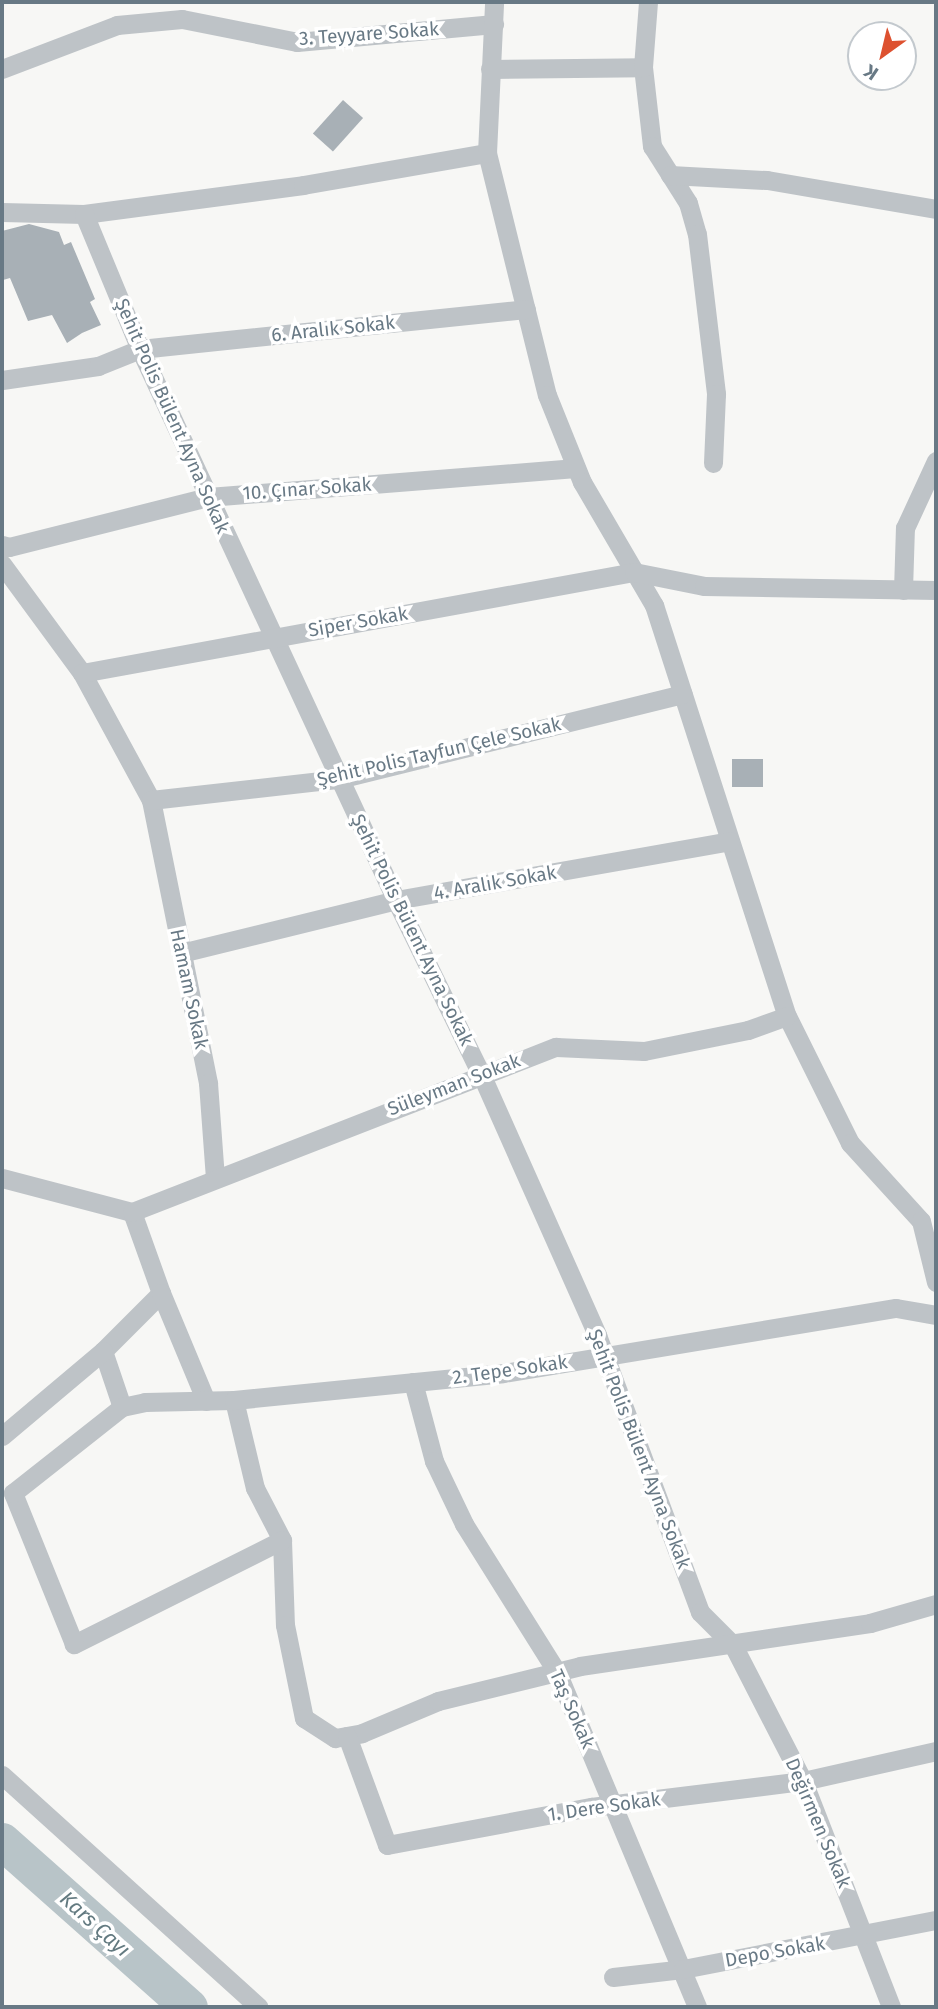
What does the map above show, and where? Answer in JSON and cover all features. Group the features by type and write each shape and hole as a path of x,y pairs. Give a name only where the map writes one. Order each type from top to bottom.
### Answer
{"street":[{"path":"494,2 487,153 547,395 576,468 654,605 787,1016 850,1143 921,1221 936,1282"},
{"path":"648,2 643,67 652,146 688,203 697,234 716,394 713,463"},
{"name":"3. Teyyare Sokak","path":"2,69 117,25 182,19 297,42 494,24"},
{"path":"490,69 643,67"},
{"path":"2,212 84,214 303,185 487,153"},
{"path":"670,175 767,180 936,209"},
{"name":"Şehit Polis Bülent Ayna Sokak","path":"84,214 139,349 396,900 481,1074 604,1357 700,1612 733,1645"},
{"name":"6. Aralık Sokak","path":"2,380 99,366 139,349 526,309"},
{"path":"903,590 905,528 936,461"},
{"name":"10. Çınar Sokak","path":"2,545 9,547 208,496 576,468"},
{"name":"Hamam Sokak","path":"2,564 82,673 150,800 208,1083 215,1179"},
{"path":"634,572 704,586 936,590"},
{"name":"Siper Sokak","path":"82,673 634,572"},
{"name":"Şehit Polis Tayfun Çele Sokak","path":"150,800 339,779 683,694"},
{"name":"4. Aralık Sokak","path":"181,954 396,900 730,841"},
{"name":"Süleyman Sokak","path":"132,1212 556,1046 644,1051 748,1030 787,1016"},
{"path":"2,1178 132,1212 161,1293 206,1401"},
{"path":"2,1436 103,1351 161,1293"},
{"name":"2. Tepe Sokak","path":"122,1407 145,1402 234,1400 503,1373 896,1308 936,1315"},
{"path":"103,1351 122,1407 13,1493 74,1644 282,1540"},
{"name":"Taş Sokak","path":"413,1382 433,1461 458,1511 557,1672 697,2007"},
{"path":"234,1400 255,1488 282,1540 285,1625 304,1718 335,1738 362,1733 438,1701 557,1672 733,1645 801,1631 870,1623 936,1604"},
{"name":"Değirmen Sokak","path":"733,1645 803,1781 891,2007"},
{"name":"1. Dere Sokak","path":"347,1735 387,1845 614,1804 803,1781 936,1751"},
{"path":"2,1775 259,2007"},
{"name":"Depo Sokak","path":"613,1977 683,1969 936,1920"}],"building":[{"path":"343,100 363,118 333,152 313,133"},
{"path":"29,224 59,232 64,245 71,242 95,299 90,302 101,325 67,343 52,315 28,321 10,278 3,280 2,231"},
{"path":"732,759 763,759 763,787 732,787"}],"waterway":[{"name":"Kars Çayı","path":"2,1841 189,2007"}]}
